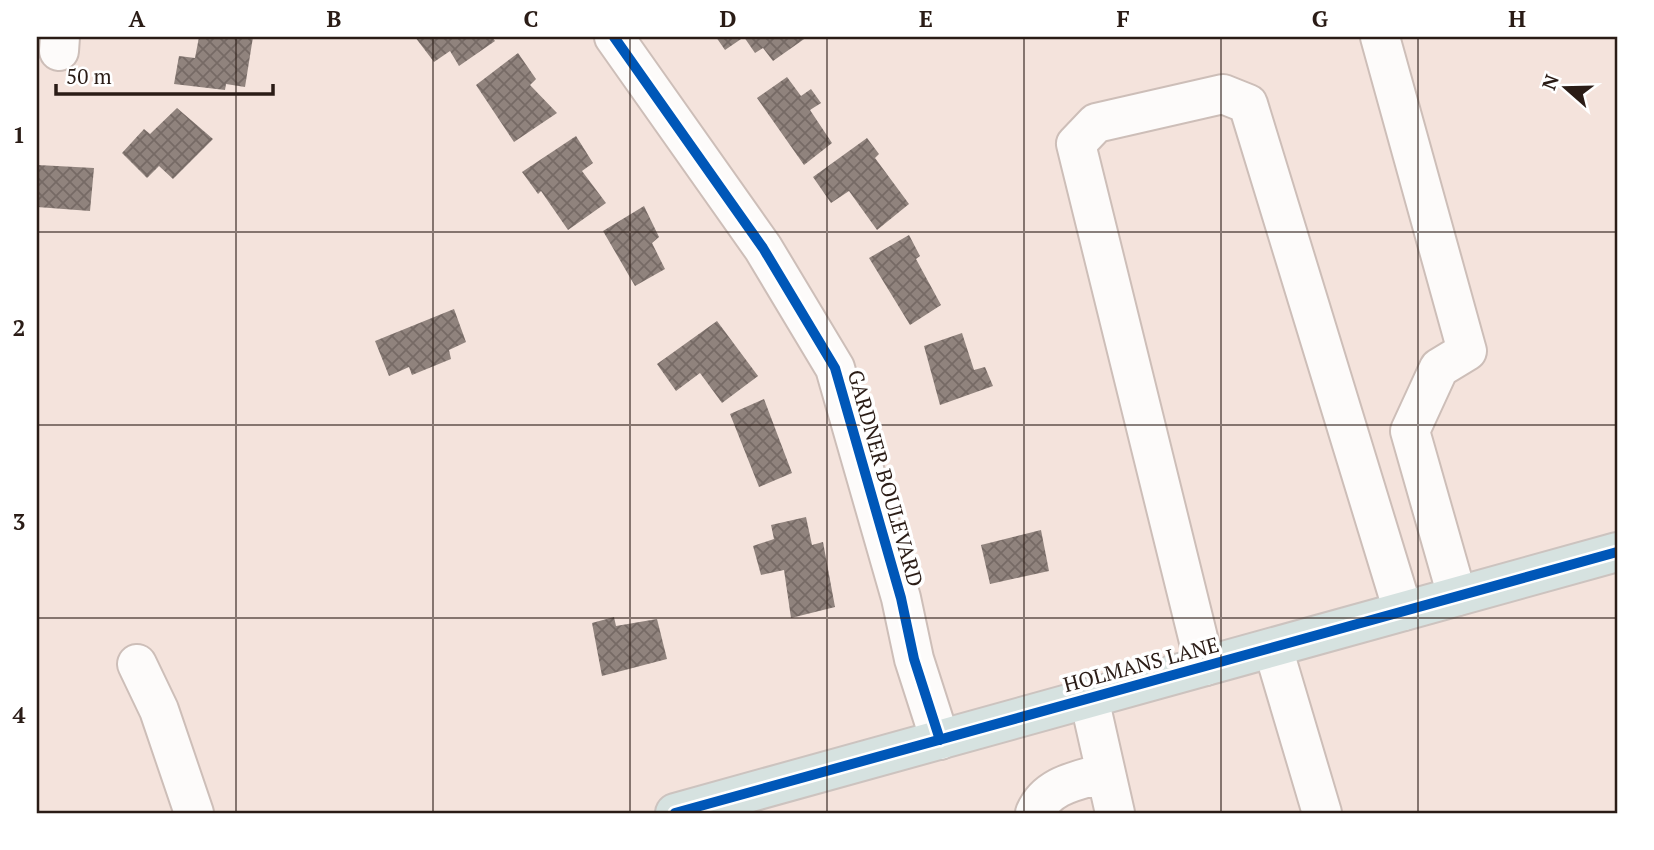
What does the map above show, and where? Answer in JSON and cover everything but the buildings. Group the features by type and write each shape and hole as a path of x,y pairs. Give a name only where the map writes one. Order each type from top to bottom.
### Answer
{"main road":[{"name":"HOLMANS LANE","path":"675,813 1617,552"}],"street":[{"name":"GARDNER BOULEVARD","path":"614,37 763,248 835,368 897,586 914,659 940,740"},
{"path":"1380,37 1467,351 1439,368 1410,431 1457,596"},
{"path":"1205,666 1076,144 1096,123 1223,94 1248,104 1404,611"},
{"path":"1273,648 1322,813"},
{"path":"137,664 159,710 194,813"},
{"path":"1089,698 1115,813"},
{"path":"1035,813 1041,799 1054,789 1104,773"}],"cycle path":[{"path":"614,37 763,248 835,368 901,598 914,659 940,740"},
{"path":"675,813 1617,552"}]}
